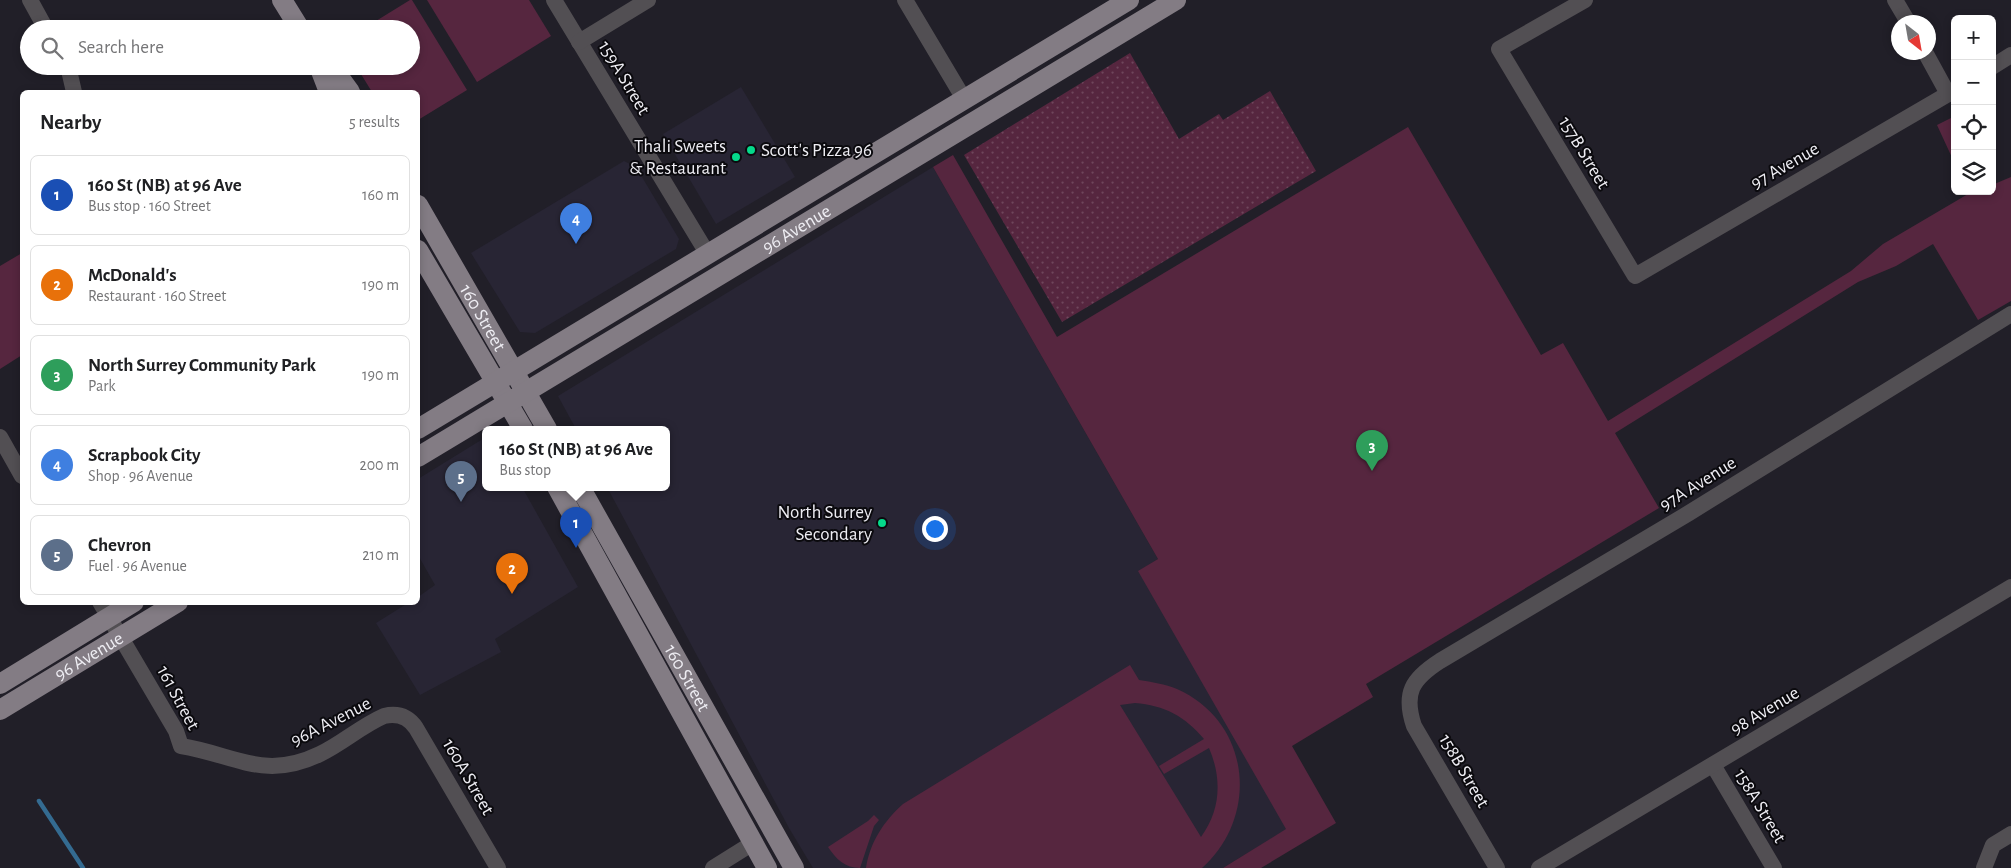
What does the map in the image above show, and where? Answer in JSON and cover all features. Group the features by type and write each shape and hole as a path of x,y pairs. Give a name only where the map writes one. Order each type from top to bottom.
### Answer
{"main road":[{"path":"282,0 294,20"},
{"name":"96 Avenue","path":"420,429 707,253 1129,0"},
{"name":"96 Avenue","path":"420,456 1176,0"},
{"path":"323,75 329,90"},
{"path":"337,75 349,90"},
{"name":"160 Street","path":"420,208 546,426"},
{"name":"160 Street","path":"420,253 521,426"},
{"name":"160 Street","path":"558,491 767,868"},
{"name":"160 Street","path":"582,491 794,868"},
{"name":"96 Avenue","path":"0,684 105,610 123,605"},
{"name":"96 Avenue","path":"0,710 173,605"}],"street":[{"path":"30,0 41,20"},
{"name":"159A Street","path":"554,0 707,253"},
{"path":"579,42 648,0"},
{"path":"904,0 964,99"},
{"name":"157B Street","path":"1585,0 1499,50 1635,276"},
{"path":"1895,0 1904,15"},
{"path":"1996,64 2011,55"},
{"path":"1930,60 1951,92"},
{"path":"70,75 74,90"},
{"name":"97 Avenue","path":"1635,276 1951,92"},
{"name":"97A Avenue","path":"1410,691 1417,678 1440,661 1689,513 2011,314"},
{"path":"0,437 20,473"},
{"name":"98 Avenue","path":"1539,868 2011,588"},
{"name":"161 Street","path":"105,610 176,731 182,746 255,765"},
{"name":"158B Street","path":"1410,691 1409,706 1414,726 1497,868"},
{"name":"96A Avenue","path":"255,765 282,765 306,760 327,750 376,720 396,715"},
{"name":"160A Street","path":"396,715 408,718 416,728 498,868"},
{"name":"158A Street","path":"1713,765 1774,868"},
{"path":"1984,868 1993,844 2011,834"},
{"path":"713,868 753,843"}],"shaded area":[{"path":"412,0 467,90 420,119 420,90 371,90 362,75 420,75 420,20 378,20"},
{"path":"427,0 529,0 551,36 477,82"},
{"path":"1130,53 1179,139 1219,114 1223,120 1270,91 1316,171 1062,322 964,155"},
{"path":"741,87 795,177 716,224 663,134"},
{"path":"1951,118 1951,155 1937,125"},
{"path":"1408,127 1541,355 1563,343 1608,421 1851,271 1883,244 1966,195 1996,195 1996,183 2011,177 2011,301 1978,320 1933,244 1896,266 1858,282 1615,433 1659,508 1366,684 1373,697 1292,746 1336,823 1261,868 1223,868 1286,829 1138,571 1158,559 933,167 953,155 1057,337"},
{"path":"624,161 636,167 679,239 676,249 535,333 520,332 471,253"},
{"name":"North Surrey Secondary","path":"933,167 1158,559 1139,571 1287,829 1223,868 813,868 789,828 609,491 670,491 670,426 574,426 558,396"},
{"path":"20,254 20,356 0,369 0,266"},
{"path":"482,439 482,491 524,491 578,587 495,639 501,652 420,695 376,623 405,605 420,605 420,596 435,585 420,559 420,478"},
{"path":"1130,665 1139,680 1163,684 1177,689 1202,704 1220,724 1233,746 1239,771 1239,797 1233,823 1221,847 1202,868 866,868 874,841 884,825 903,804","holes":["1146,704 1165,709 1182,718 1204,739 1159,766 1164,774 1209,748 1216,771 1217,794 1213,816 1201,837 1120,705"]},
{"path":"874,815 879,820 874,826 860,868 855,868 841,862 828,847"}],"waterway":[{"path":"39,801 83,868"}],"place":[{"name":"Scott's Pizza 96","path":"751,150"},
{"name":"Thali Sweets & Restaurant","path":"736,157"},
{"name":"Scrapbook City","path":"576,244"},
{"name":"North Surrey Community Park","path":"1372,471"},
{"name":"Chevron","path":"461,502"},
{"name":"North Surrey Secondary","path":"882,523"},
{"name":"160 St (NB) at 96 Ave","path":"576,548"},
{"name":"McDonald's","path":"512,594"}]}
